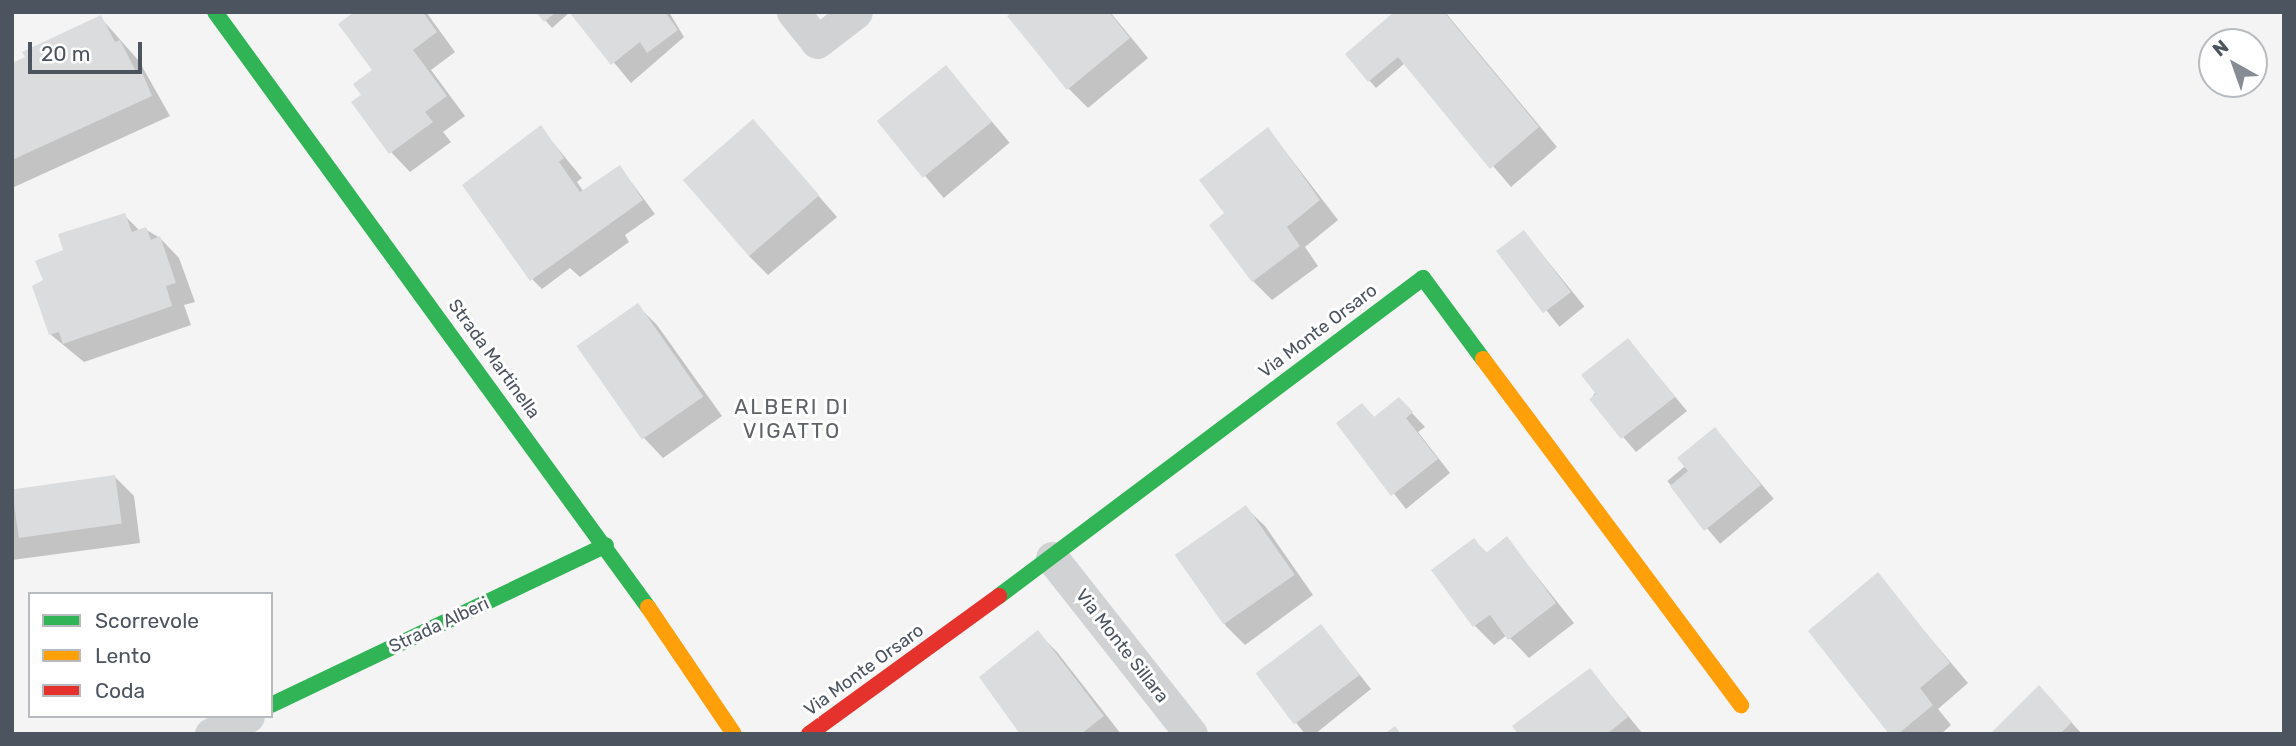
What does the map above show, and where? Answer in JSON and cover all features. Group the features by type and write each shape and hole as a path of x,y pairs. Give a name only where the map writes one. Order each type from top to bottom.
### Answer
{"street":[{"path":"793,12 817,42 856,12"},
{"name":"Strada Martinella","path":"225,15 606,545 734,734"},
{"name":"Via Monte Orsaro","path":"808,734 1052,558 1423,278 1741,705"},
{"name":"Strada Alberi","path":"273,704 606,545"},
{"name":"Via Monte Sillara","path":"1052,558 1191,734"},
{"path":"211,734 244,718"}],"building":[{"path":"354,12 423,12 437,32 413,50 447,96 425,112 433,122 389,154 351,102 361,95 353,84 372,70 338,24"},
{"path":"536,12 556,12 544,22"},
{"path":"569,12 665,12 678,30 647,53 640,42 611,65"},
{"path":"1012,12 1109,12 1130,38 1067,90 1007,16"},
{"path":"1394,12 1444,12 1539,127 1490,169 1398,57 1368,82 1345,54"},
{"path":"101,15 115,42 120,40 137,74 142,72 152,96 12,160 12,63 25,57 22,52"},
{"path":"946,65 992,122 923,178 877,121"},
{"path":"753,119 819,195 749,256 683,180"},
{"path":"541,125 564,158 559,162 580,192 620,165 643,200 530,281 462,185"},
{"path":"1268,127 1320,200 1287,227 1300,246 1252,282 1209,225 1224,213 1199,180"},
{"path":"125,213 132,232 146,227 151,240 160,236 176,283 166,286 172,306 63,344 59,332 49,335 32,286 43,280 35,261 63,250 58,234"},
{"path":"1524,230 1571,292 1543,313 1496,251"},
{"path":"638,303 703,396 642,439 577,346"},
{"path":"1628,338 1675,397 1621,439 1589,399 1596,394 1581,375"},
{"path":"1399,397 1413,412 1406,418 1438,459 1391,496 1336,423 1362,403 1374,417"},
{"path":"1715,427 1761,485 1704,531 1670,486 1688,471 1677,458"},
{"path":"115,475 122,524 19,538 12,489"},
{"path":"1246,505 1295,575 1223,625 1175,555"},
{"path":"1507,536 1556,603 1508,640 1490,615 1473,627 1431,570 1474,538 1486,553"},
{"path":"1878,572 1950,663 1920,688 1933,705 1898,734 1889,734 1808,631"},
{"path":"1321,624 1360,675 1294,724 1256,673"},
{"path":"1038,630 1104,716 1081,734 1020,734 979,677"},
{"path":"1590,668 1628,717 1607,734 1518,734 1512,726"},
{"path":"2039,685 2072,722 2060,734 1990,734"},
{"path":"1395,726 1401,734 1384,734"}],"traffic: fast":[{"path":"215,12 648,607"},
{"path":"999,596 1423,278 1483,359"},
{"path":"273,704 606,545"}],"traffic: slow":[{"path":"1483,359 1741,705"},
{"path":"648,607 734,734"}],"traffic: jam":[{"path":"809,734 999,596"}],"district":[{"name":"ALBERI DI VIGATTO","path":"792,419"}]}
